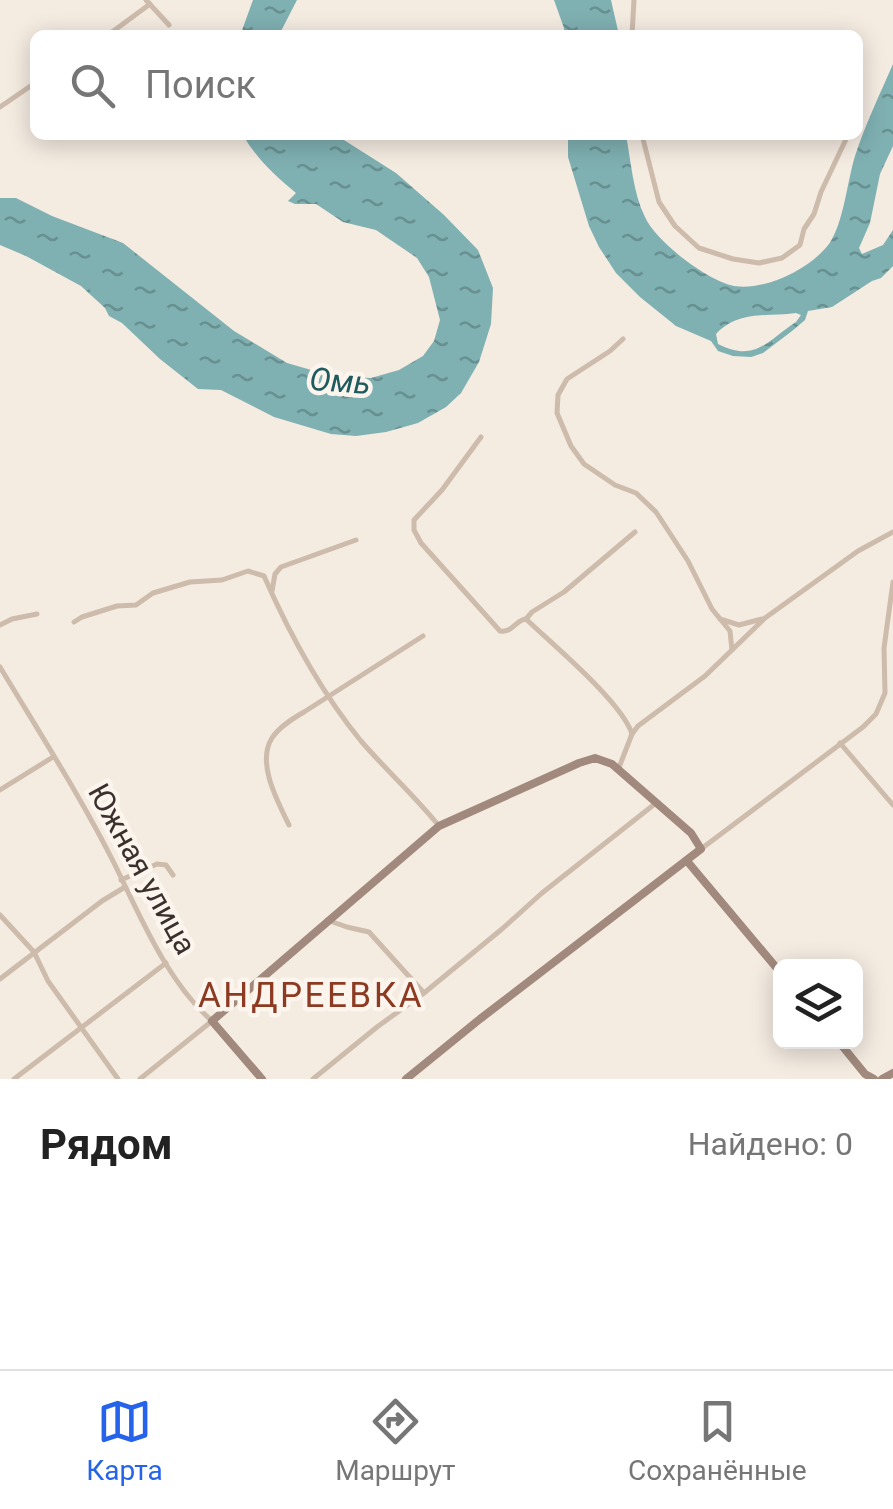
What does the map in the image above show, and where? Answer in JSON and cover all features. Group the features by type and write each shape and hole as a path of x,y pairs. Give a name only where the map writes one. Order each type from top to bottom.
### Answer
{"street":[{"path":"632,30 634,0"},
{"path":"114,30 148,2 169,26"},
{"path":"0,106 30,87"},
{"path":"643,140 659,202 686,239 699,248 759,263 782,258 800,245 846,140"},
{"path":"623,338 567,380 558,395 557,413 570,446 584,464 614,485 636,493 656,512 732,635 732,650"},
{"path":"481,437 414,520 414,530 495,628 506,632 526,619 635,532"},
{"path":"618,770 632,734 653,714 705,676 765,618 858,551 893,532"},
{"path":"272,594 275,574 281,567 356,540"},
{"path":"74,622 117,606 136,605 148,595 190,582 222,580 248,571 264,576 309,669 363,742 439,826"},
{"path":"406,1079 870,721 885,693 884,648 893,582"},
{"path":"0,625 37,614"},
{"path":"718,618 739,624 765,618"},
{"path":"526,619 595,685 626,720 632,734"},
{"path":"288,825 268,772 269,744 286,724 422,636"},
{"name":"Южная улица","path":"0,666 166,963 196,1005 262,1079"},
{"path":"840,743 893,805"},
{"path":"0,790 53,757"},
{"path":"140,1079 439,826 588,759 601,759 618,770 691,834 701,849"},
{"path":"313,1079 656,803"},
{"path":"687,861 773,964"},
{"path":"0,978 123,884 158,864 166,865 173,875"},
{"path":"0,916 34,952 48,981 118,1079"},
{"path":"327,920 369,932 424,993"},
{"path":"14,1079 166,963"},
{"path":"845,1049 874,1079"},
{"path":"882,1079 893,1073"}],"water":[{"path":"253,0 297,0 282,30 242,30"},
{"path":"554,0 611,0 618,30 564,28"},
{"path":"893,64 893,146 880,174 870,223 859,248 862,254 883,245 893,230 893,266 881,278 832,307 808,311 805,320 792,331 763,353 751,357 718,351 711,341 676,326 616,273 589,226 568,157 568,140 627,140 635,187 651,227 697,269 723,283 746,287 773,282 799,270 829,244 842,213 863,135","holes":["796,313 801,315 751,350 718,344 716,334 734,321"]},
{"name":"Омь","path":"246,140 344,140 396,173 478,250 493,288 491,324 479,362 461,393 446,407 418,423 356,436 331,434 274,417 221,390 198,389 109,316 81,286 0,245 0,198 16,198 123,243 234,331 287,363 332,376 371,378 399,370 423,356 434,341 440,320 429,277 417,258 376,230 343,222 316,204 288,201 296,193"}],"district":[{"name":"АНДРЕЕВКА","path":"311,995"}]}
